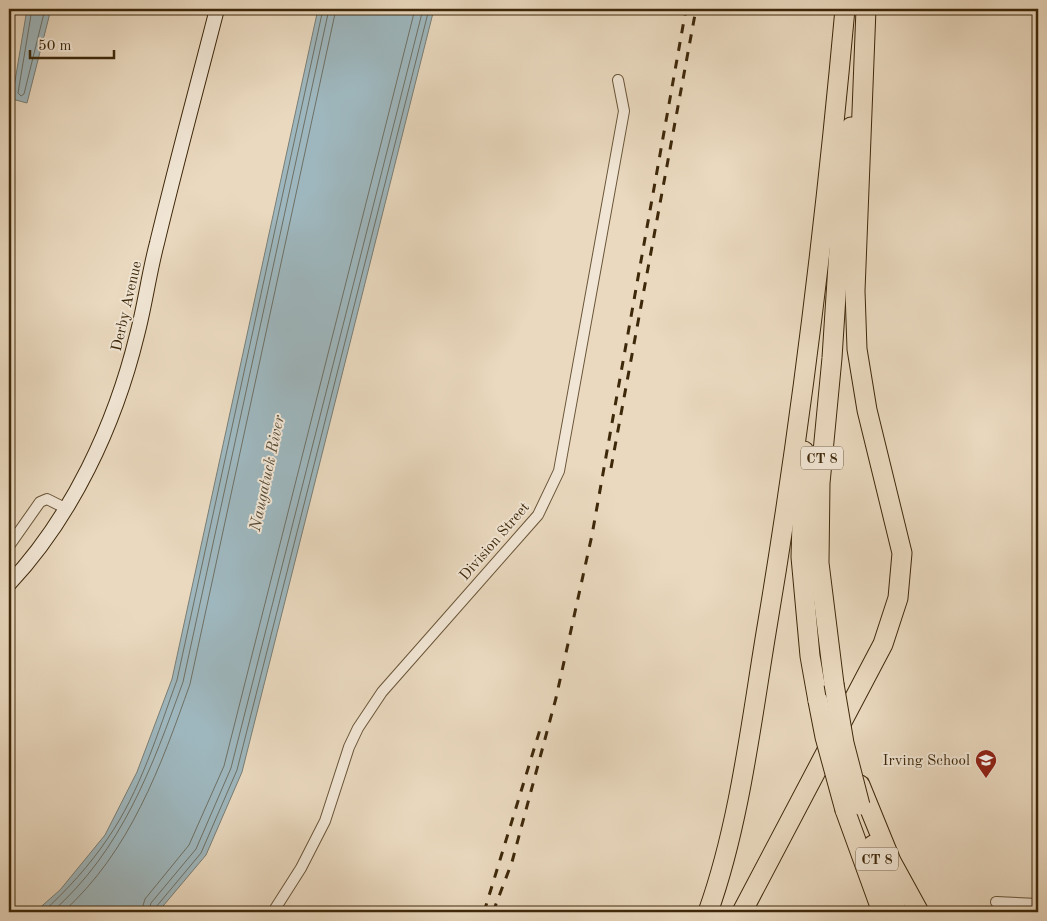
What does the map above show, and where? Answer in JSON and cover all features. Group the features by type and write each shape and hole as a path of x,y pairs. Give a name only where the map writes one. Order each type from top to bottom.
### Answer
{"highway":[{"name":"CT 8","path":"845,9 826,200 809,343 801,558 810,656 825,737 857,806 897,912"},
{"name":"CT 8","path":"865,9 843,187 832,358 820,483 819,562 834,684 844,744 882,912"},
{"path":"742,912 883,644 898,598 902,553 867,410 857,348 855,291 865,9"},
{"path":"708,912 716,892 740,784 774,584 809,343"},
{"path":"857,806 892,861 919,912"}],"main road":[{"name":"Derby Avenue","path":"9,584 42,543 65,508 102,440 130,361 157,242 217,9"}],"street":[{"name":"Division Street","path":"273,912 301,868 325,821 349,747 358,728 382,692 538,515 552,488 559,471 624,110 618,80"},
{"path":"9,546 40,502 48,499 65,508"},
{"path":"996,902 1038,904"}],"water":[{"path":"27,9 51,9 27,103 12,99"},
{"name":"Naugatuck River","path":"318,9 434,9 242,772 206,855 158,912 35,912 60,890 105,835 137,772 172,679"}],"railway":[{"path":"493,912 512,862 556,698 592,535 686,9"},
{"path":"611,468 696,9"},
{"path":"484,912 542,723"}],"place":[{"name":"Irving School","path":"986,779"}]}
